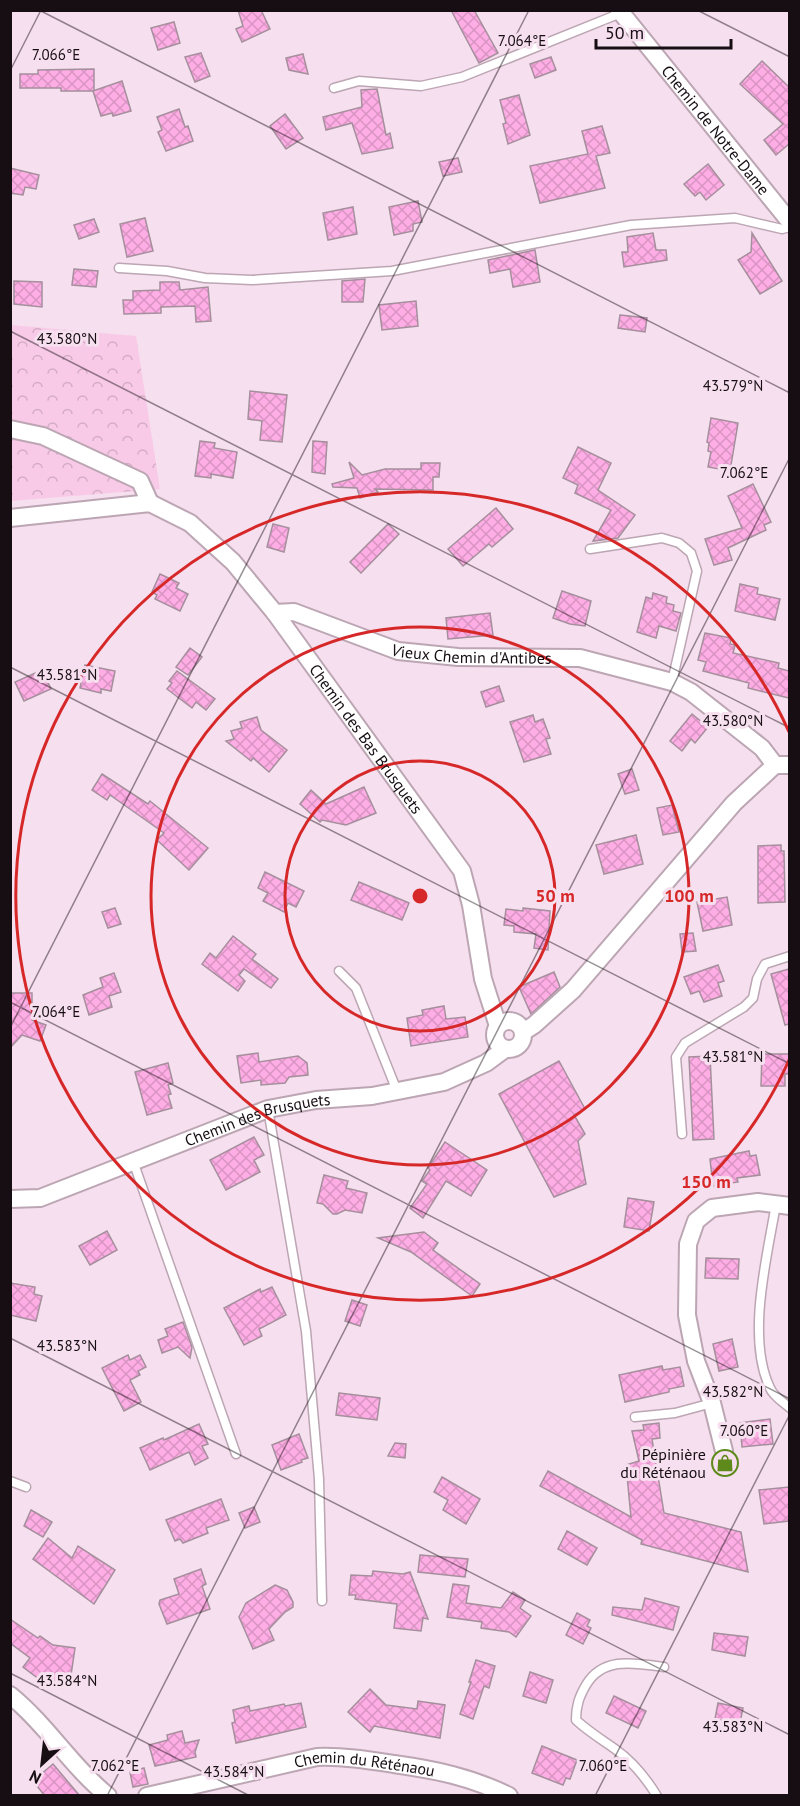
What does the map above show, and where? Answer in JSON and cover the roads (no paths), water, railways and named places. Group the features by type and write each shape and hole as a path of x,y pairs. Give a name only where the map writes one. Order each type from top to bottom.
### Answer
{"street":[{"name":"Chemin de Notre-Dame","path":"620,12 789,222"},
{"path":"10,429 43,436 140,481 150,503 10,518"},
{"name":"Chemin des Bas Brusquets","path":"150,503 190,523 233,562 275,613 462,871 471,905 483,979 498,1026"},
{"name":"Vieux Chemin d'Antibes","path":"275,613 294,612 398,651 458,657 580,658 672,682 691,692 782,765"},
{"path":"523,1032 573,990 734,803 782,765"},
{"path":"511,1021 520,1025 523,1032 523,1039 518,1046 505,1049 501,1047 494,1035 502,1022 511,1021"},
{"name":"Chemin des Brusquets","path":"10,1199 40,1198 268,1109 316,1100 372,1096 444,1082 486,1063 505,1049"},
{"path":"724,1451 712,1403 696,1361 687,1315 688,1244 696,1221 712,1208 758,1202 783,1205"},
{"path":"10,1695 23,1705 89,1780 108,1796"},
{"name":"Chemin du Réténaou","path":"147,1796 317,1757 343,1756 447,1772 486,1784 509,1796"}],"lane":[{"path":"334,88 359,81 421,86 462,77 620,12"},
{"path":"119,268 167,271 205,278 252,280 392,271 631,225 735,218 782,229 789,227"},
{"path":"590,549 662,538 679,543 691,553 697,571 672,682"},
{"path":"682,1134 676,1057 685,1043 744,1007 753,998 757,979 765,964 789,956"},
{"path":"339,971 356,988 397,1091"},
{"path":"268,1109 306,1331 319,1479 322,1601"},
{"path":"133,1161 236,1454"},
{"path":"783,1205 760,1307 760,1360 771,1390 789,1408"},
{"path":"635,1417 675,1413 712,1403"},
{"path":"10,1481 26,1487"},
{"path":"657,1796 633,1763 615,1748 591,1734 576,1720 576,1705 592,1675 602,1667 636,1664 664,1666"}],"place":[{"name":"Pépinière du Réténaou","path":"725,1463"}]}
